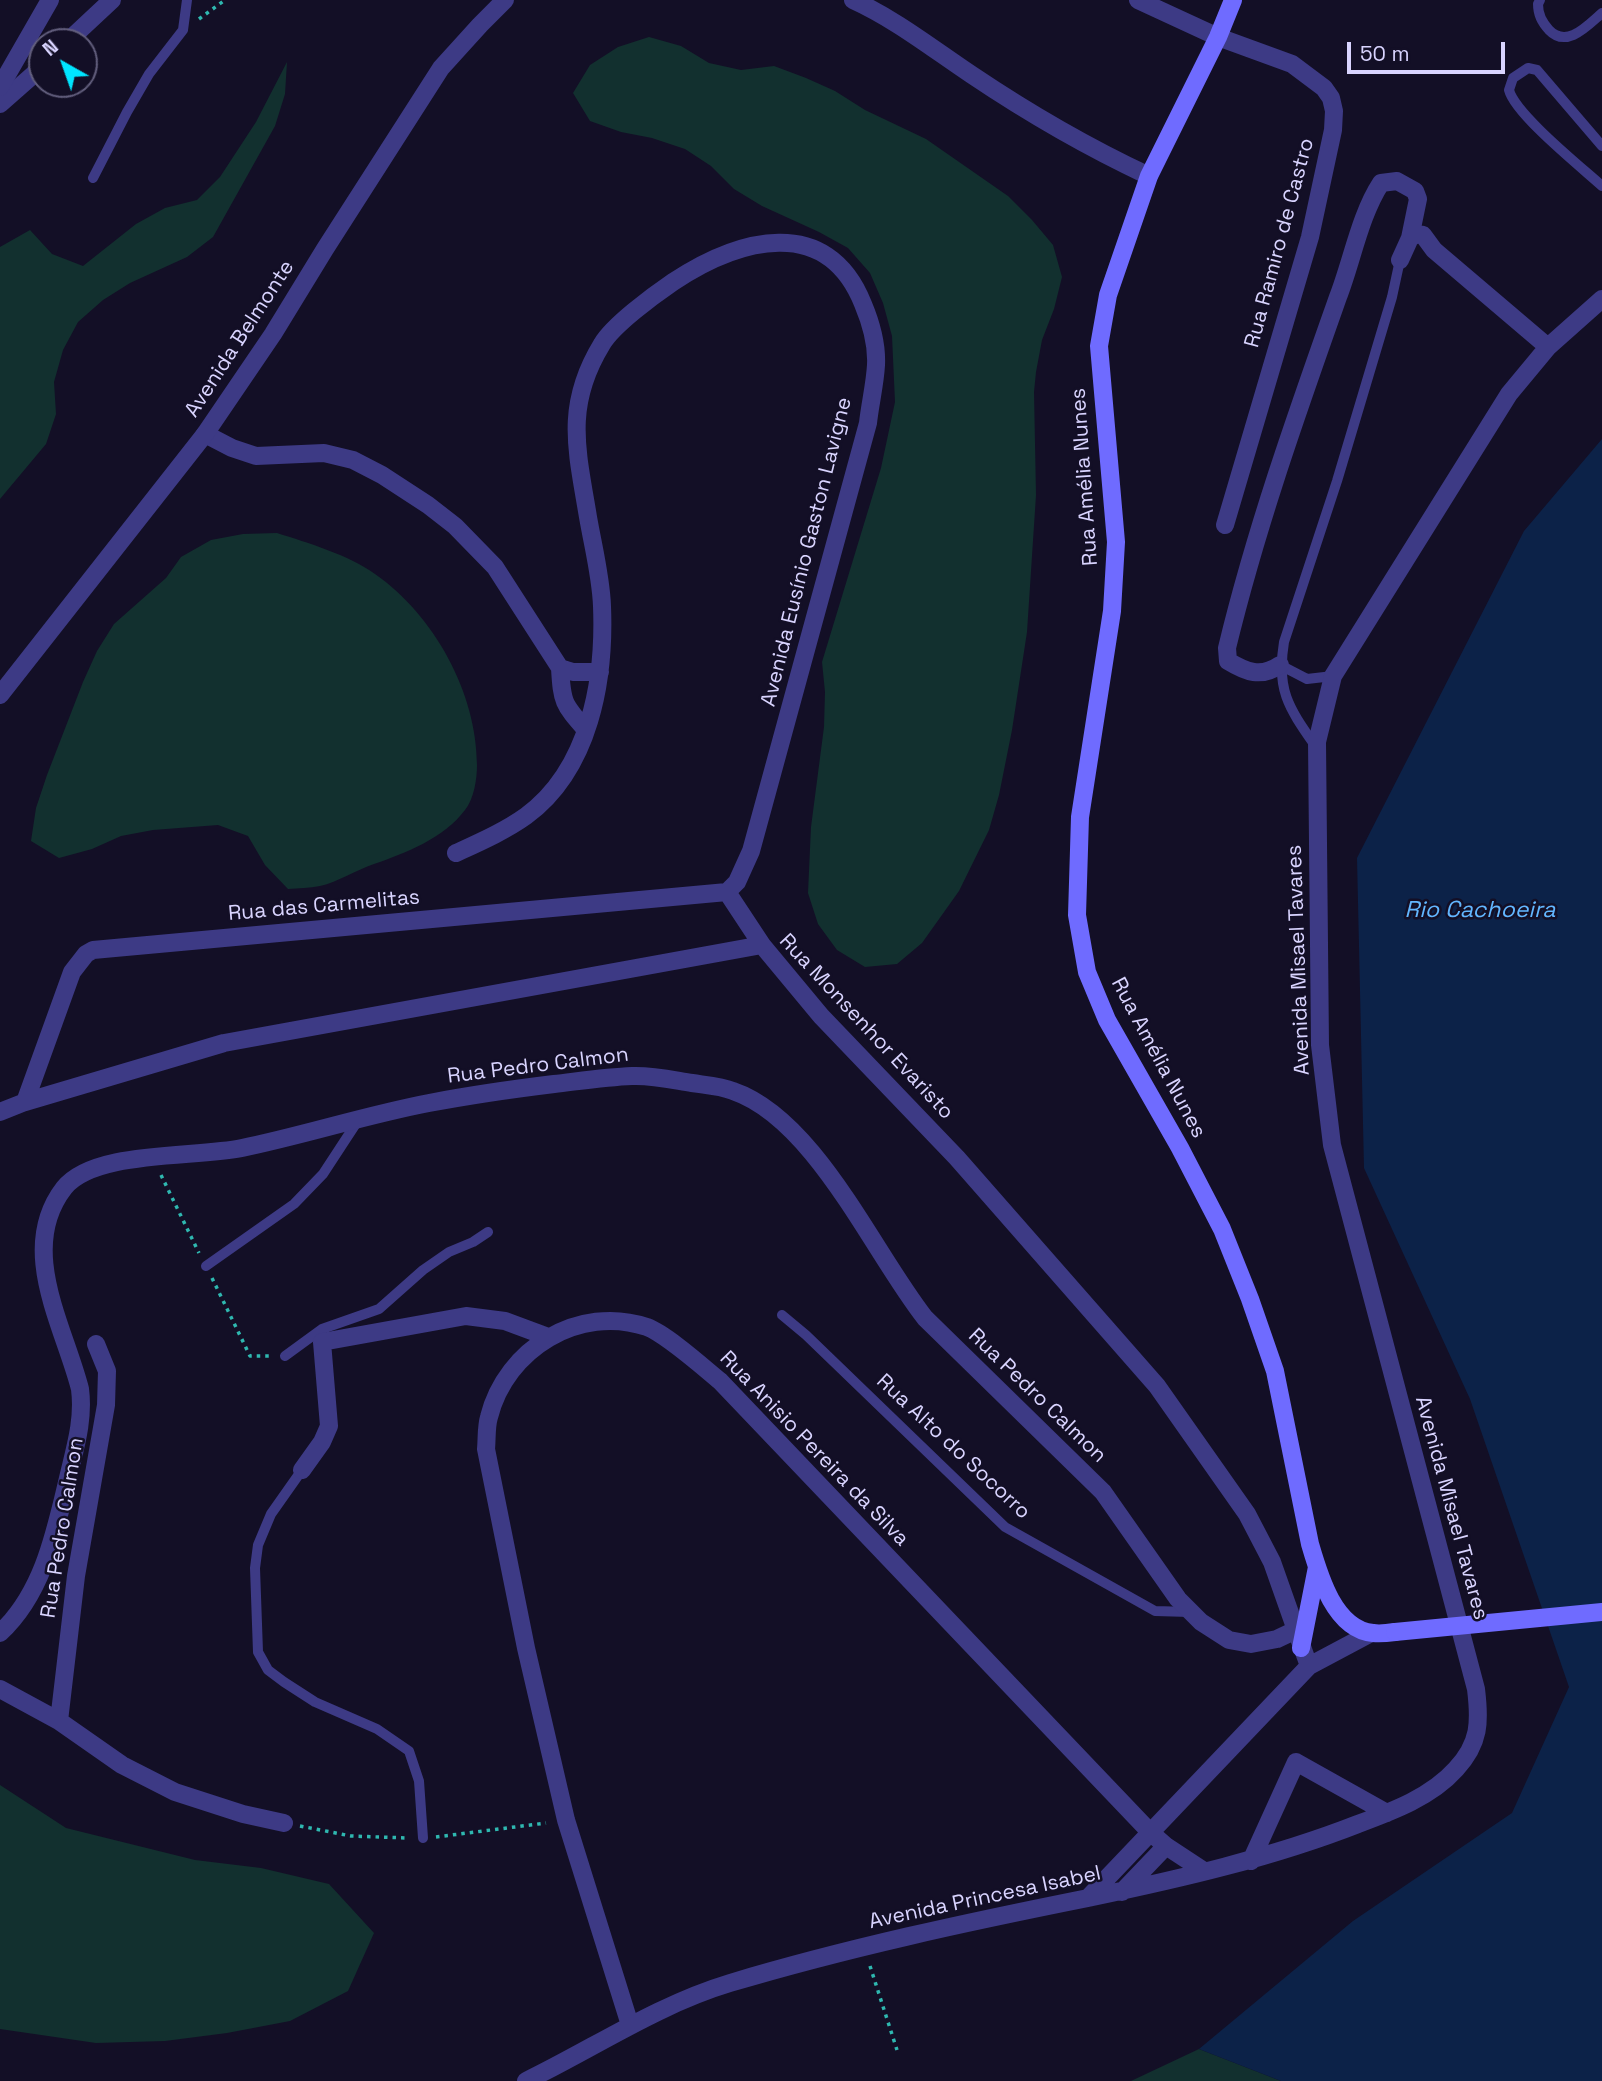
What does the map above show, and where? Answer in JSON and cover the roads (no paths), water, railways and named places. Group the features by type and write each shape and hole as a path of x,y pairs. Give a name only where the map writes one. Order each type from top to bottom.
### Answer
{"main road":[{"name":"Rua Amélia Nunes","path":"1233,0 1218,37 1149,176 1108,295 1099,346 1116,542 1112,611 1080,817 1077,915 1087,971 1107,1020 1180,1148 1222,1229 1250,1299 1275,1371 1317,1567 1332,1603 1357,1627 1371,1633"},
{"path":"1301,1648 1317,1567"},
{"path":"1371,1633 1602,1612"}],"street":[{"path":"0,87 50,0"},
{"path":"81,28 111,0"},
{"name":"Avenida Belmonte","path":"0,695 205,434 273,334 441,68 505,0"},
{"path":"853,0 912,34 1089,148 1149,176"},
{"name":"Rua Ramiro de Castro","path":"1138,0 1218,37 1292,64 1324,88 1331,98 1334,111 1333,130 1310,237 1225,525"},
{"path":"0,104 28,79"},
{"path":"1280,665 1272,671 1258,674 1243,670 1228,661 1227,648 1273,481 1350,267 1371,197 1381,183 1397,181 1415,191 1418,199 1410,238 1400,260"},
{"path":"1410,238 1417,234 1423,235 1434,250 1548,347"},
{"name":"Avenida Eusínio Gaston Lavigne","path":"456,853 495,835 527,815 564,776 576,757 586,730 600,672 603,604 578,456 576,421 581,385 597,352 603,341 648,299 688,272 742,248 788,242 814,246 835,261 856,287 871,323 876,364 867,423 751,851 737,882 727,892"},
{"name":"Avenida Misael Tavares","path":"1456,1770 1473,1746 1479,1720 1476,1689 1332,1145 1320,1045 1317,749 1333,676 1509,394 1548,347 1602,299"},
{"path":"205,434 232,448 256,456 324,453 353,460 428,505 455,526 495,567 560,668 562,698 566,708 586,730"},
{"path":"560,668 573,672 600,672"},
{"path":"727,892 762,945"},
{"name":"Rua das Carmelitas","path":"25,1102 72,972 86,954 93,950 727,892"},
{"name":"Rua Monsenhor Evaristo","path":"0,1112 25,1102 225,1043 762,945 821,1016 957,1158 1157,1386 1247,1514 1272,1562 1296,1630"},
{"name":"Rua Pedro Calmon","path":"0,1633 31,1593 47,1560 79,1439 82,1403 80,1389 44,1264 44,1235 50,1212 66,1186 97,1166 125,1160 200,1155 240,1149 429,1103 501,1091 635,1075 733,1090 756,1101 782,1121 841,1192 925,1318 1102,1492 1178,1599 1201,1622 1229,1640 1251,1644 1277,1639 1296,1630"},
{"path":"302,1470 323,1441 329,1426 321,1342 466,1316 505,1321 548,1337"},
{"name":"Rua Anisio Pereira da Silva","path":"630,2025 566,1820 526,1648 486,1449 488,1418 500,1387 520,1360 548,1337 579,1323 611,1320 649,1328 720,1381 1150,1832 1204,1871"},
{"name":"Rua Pedro Calmon","path":"58,1721 76,1576 106,1405 108,1379 96,1345"},
{"path":"1296,1630 1309,1666"},
{"path":"1088,1898 1309,1666 1371,1633"},
{"path":"0,1689 58,1721 122,1765 175,1791 243,1814 284,1823"},
{"path":"1251,1861 1296,1762 1387,1813"},
{"name":"Avenida Princesa Isabel","path":"526,2081 630,2025 680,2001 728,1983 863,1947 1122,1892 1251,1861 1334,1834 1387,1813 1433,1789 1456,1770"},
{"path":"1122,1892 1166,1846"}],"lane":[{"path":"93,178 149,74 183,30 187,0"},
{"path":"1540,0 1538,4 1541,20 1552,33 1562,37 1577,34 1602,13"},
{"path":"1602,146 1537,70 1528,68 1513,78 1509,90 1514,102 1602,186"},
{"path":"1317,749 1297,722 1281,683 1280,665 1284,642 1337,481 1388,310 1400,260"},
{"path":"1280,665 1307,679 1333,676"},
{"path":"206,1266 294,1204 323,1174 360,1119"},
{"path":"285,1356 322,1329 379,1309 423,1270 449,1252 488,1232"},
{"name":"Rua Alto do Socorro","path":"782,1315 1005,1527 1155,1611 1191,1612"},
{"path":"302,1470 271,1514 258,1545 255,1568 258,1651 268,1670 284,1682 315,1702 377,1729 409,1751 419,1781 423,1839"}],"water":[{"name":"Rio Cachoeira","path":"1602,439 1602,2081 1281,2081 1199,2049 1353,1921 1512,1813 1569,1687 1470,1399 1364,1168 1357,858 1524,531"}]}
